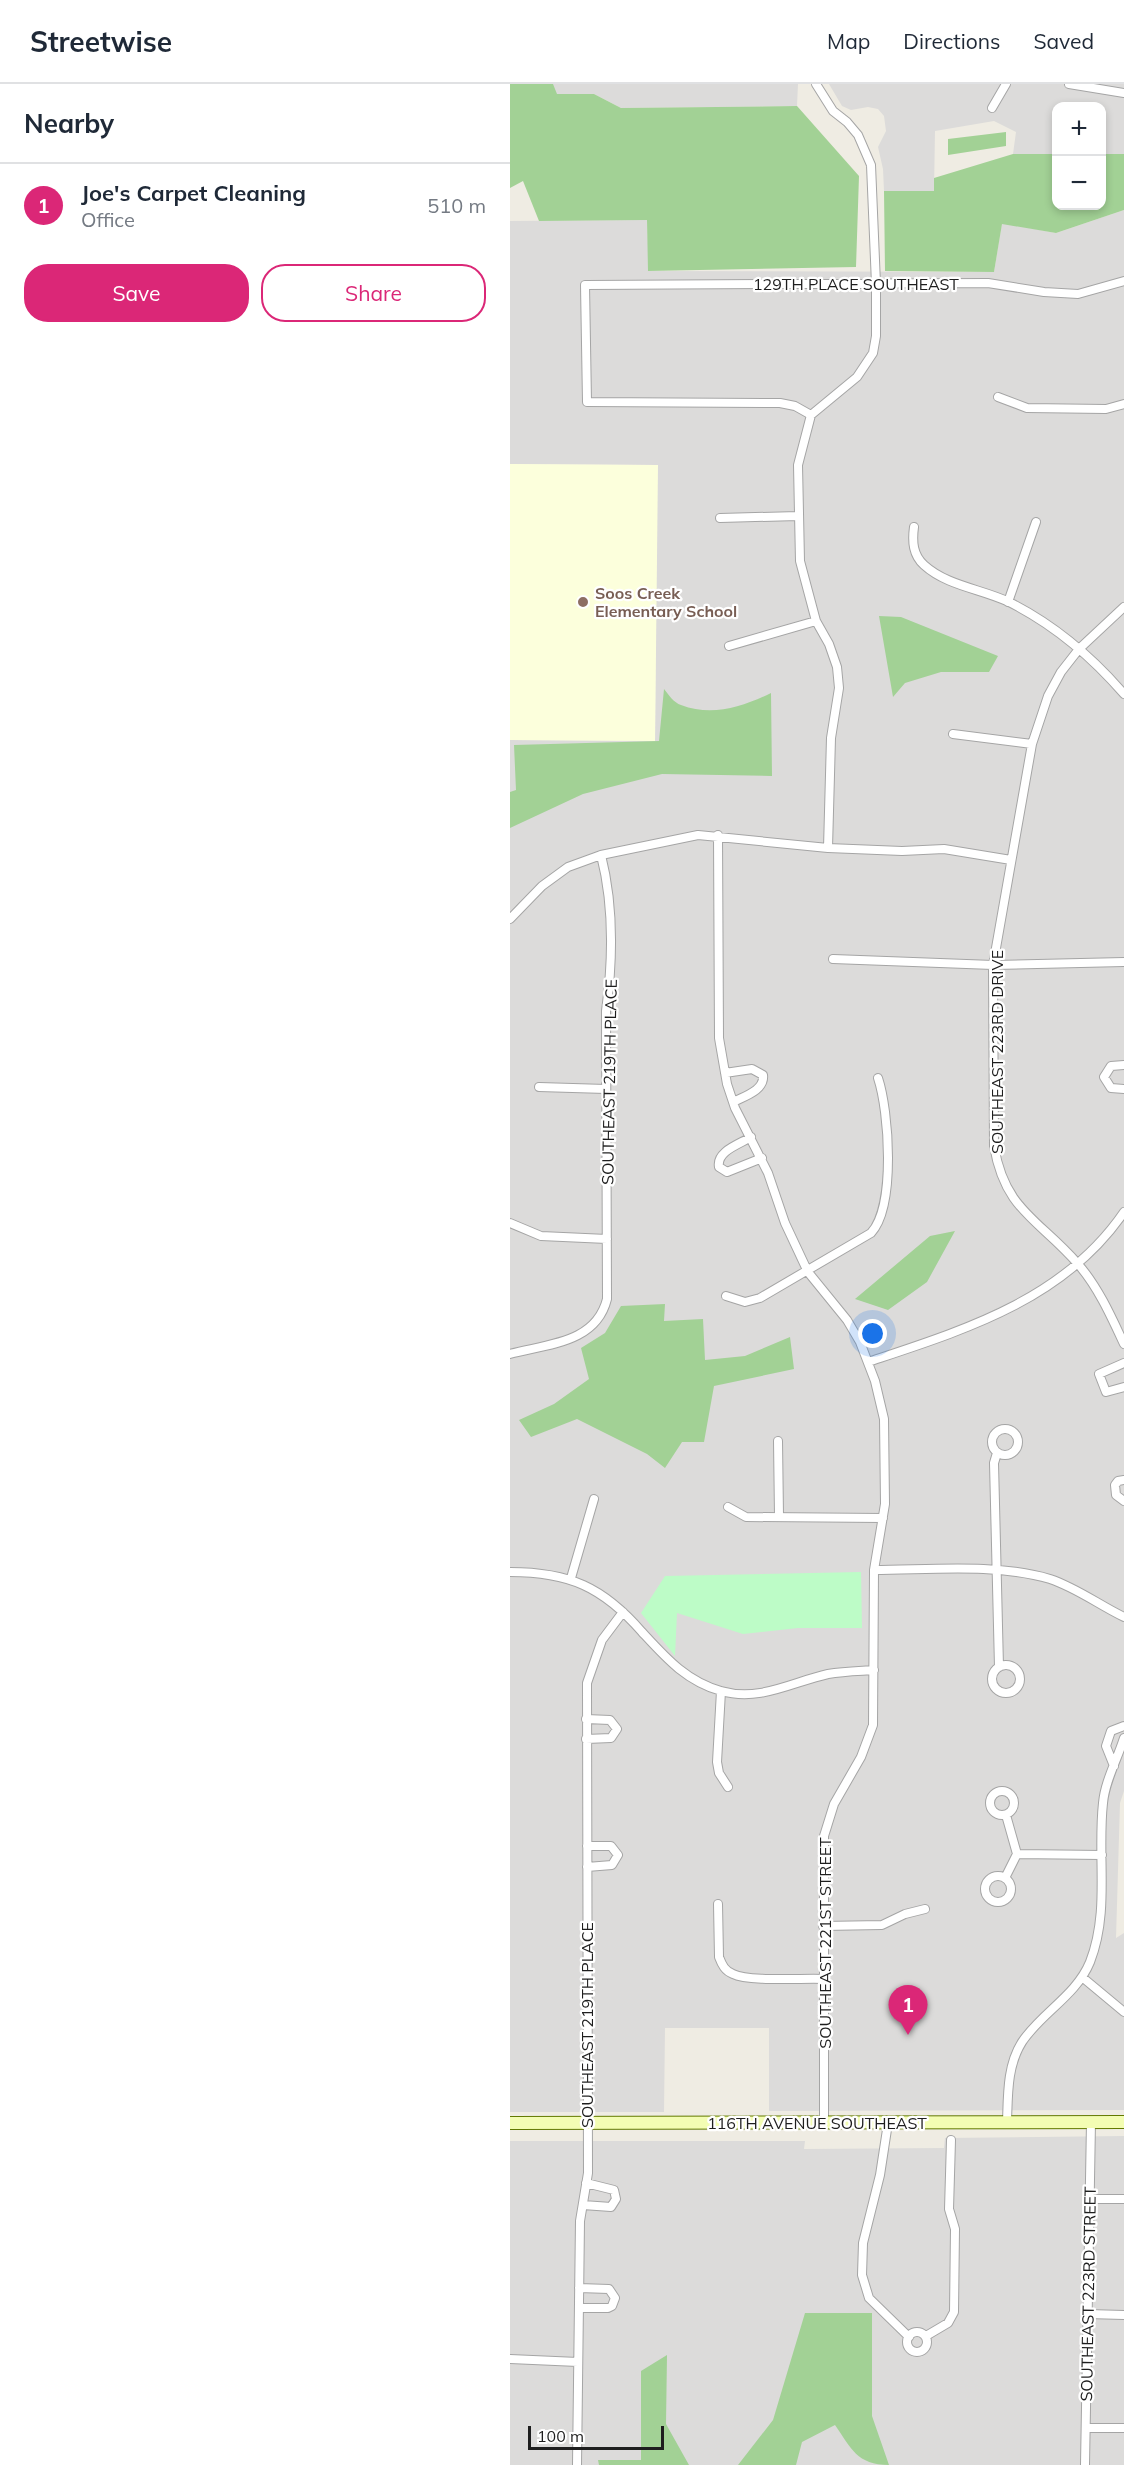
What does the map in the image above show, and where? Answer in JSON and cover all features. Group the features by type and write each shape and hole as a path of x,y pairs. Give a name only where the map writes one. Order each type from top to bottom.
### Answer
{"main road":[{"name":"116TH AVENUE SOUTHEAST","path":"510,2124 1124,2122"}],"street":[{"path":"816,84 833,111 858,135 871,165 876,284 876,336 873,353 857,377 811,415 798,465 800,561 816,621 829,644 837,667 839,688 831,738 828,849"},
{"path":"992,108 1006,84"},
{"path":"1068,84 1124,93"},
{"name":"129TH PLACE SOUTHEAST","path":"811,415 795,406 780,403 587,402 585,285 988,283 1051,293 1078,294 1124,281"},
{"path":"998,398 1027,408 1106,409 1124,404"},
{"path":"720,518 798,516"},
{"path":"1008,602 1036,522"},
{"path":"914,527 912,540 915,554 925,567 939,576 1008,602 1057,631 1079,649 1124,694"},
{"name":"SOUTHEAST 223RD DRIVE","path":"1124,607 1079,649 1060,672 1048,696 1032,744 993,965 994,1146 998,1167 1011,1197 1078,1264 1096,1288 1124,1344"},
{"path":"729,646 816,621"},
{"path":"953,734 1032,744"},
{"path":"510,919 555,875 601,855 683,837 718,835 828,849 902,851 944,849 1011,860"},
{"name":"SOUTHEAST 221ST STREET","path":"718,835 719,1038 733,1102 762,1158 785,1222 808,1272 847,1320 868,1362 884,1419 885,1504 874,1570 873,1725 868,1741 834,1804 824,1836 824,2123"},
{"name":"SOUTHEAST 219TH PLACE","path":"510,1354 587,1331 596,1325 608,1299 606,1011 610,984 609,897 601,855"},
{"path":"833,959 993,965 1124,962"},
{"path":"1124,1065 1111,1066 1104,1077 1111,1088 1124,1089"},
{"path":"725,1073 752,1069 763,1075 764,1080 760,1088 733,1102"},
{"path":"726,1296 745,1302 752,1301 808,1272 871,1233 882,1217 887,1189 887,1122 885,1099 878,1078"},
{"path":"539,1087 606,1089"},
{"path":"752,1137 723,1154 718,1162 719,1167 727,1172 762,1158"},
{"path":"868,1362 968,1328 1003,1313 1039,1292 1078,1264 1102,1240 1124,1212"},
{"path":"510,1223 541,1236 607,1239"},
{"path":"1124,1364 1101,1372 1099,1377 1106,1392 1124,1387"},
{"path":"777,1441 779,1516"},
{"path":"997,1453 994,1463 999,1667"},
{"path":"1124,1480 1118,1481 1115,1485 1116,1496 1124,1501"},
{"path":"571,1578 594,1499"},
{"path":"728,1507 746,1517 883,1518"},
{"path":"874,1570 1021,1572 1052,1580 1124,1617"},
{"path":"510,1572 553,1574 571,1578 605,1596 681,1672 721,1691 754,1694 790,1687 828,1674 874,1670"},
{"name":"SOUTHEAST 219TH PLACE","path":"577,2465 579,2288 588,2125 586,1719 590,1669 602,1640 623,1612"},
{"path":"721,1691 717,1762 719,1773 728,1787"},
{"path":"586,1719 610,1720 617,1729 611,1738 586,1739"},
{"path":"1114,1766 1106,1746 1111,1731 1124,1726"},
{"path":"1007,2122 1009,2077 1017,2052 1024,2040 1082,1977 1097,1942 1100,1922 1103,1800 1124,1738"},
{"path":"1005,1878 1017,1854 1006,1815"},
{"path":"587,1845 611,1846 618,1856 612,1865 587,1867"},
{"path":"1017,1854 1102,1854"},
{"path":"718,1904 719,1957 726,1970 736,1976 746,1977 823,1978"},
{"path":"823,1926 882,1925 905,1914 925,1909"},
{"path":"1082,1977 1124,2012"},
{"name":"SOUTHEAST 223RD STREET","path":"1086,2465 1091,2122"},
{"path":"888,2123 880,2175 863,2242 862,2275 869,2298 877,2309 909,2337"},
{"path":"926,2336 948,2324 954,2312 956,2229 949,2209 951,2140"},
{"path":"583,2205 607,2208 616,2199 614,2190 586,2183"},
{"path":"1090,2199 1124,2199"},
{"path":"579,2288 609,2289 615,2298 612,2306 608,2308 579,2308"},
{"path":"1088,2314 1124,2315"},
{"path":"909,2337 917,2332 926,2336"},
{"path":"909,2337 908,2346 916,2352 926,2346 926,2336"},
{"path":"510,2359 578,2362"},
{"path":"1086,2428 1124,2428"}],"shaded area":[{"path":"510,84 798,84 797,106 621,108 594,94 510,94"},
{"path":"829,84 1124,84 1124,154 1106,154 1106,102 1052,102 1052,154 1013,154 1016,132 994,121 935,131 934,191 884,191 883,169 878,147 886,131 884,116 878,109 868,107 851,110 842,106"},
{"path":"1124,210 1124,1791 1120,1803 1116,1938 1124,1933 1124,2110 769,2111 769,2028 665,2028 664,2112 510,2112 510,740 655,741 657,465 510,464 510,221 647,220 649,271 994,272 1002,223 1056,233"},
{"name":"Soos Creek Elementary School","path":"510,464 658,465 655,741 510,740"},
{"path":"1124,2136 1124,2465 510,2465 510,2141 805,2141 804,2149 944,2148 945,2138"}],"green space":[{"path":"510,84 553,84 557,94 594,94 621,108 797,106 859,176 856,267 648,271 647,220 539,221 523,181 510,188"},
{"path":"1006,132 1006,146 948,155 948,139"},
{"path":"1013,154 1052,154 1052,210 1106,210 1106,154 1124,154 1124,210 1056,233 1002,224 994,272 885,271 884,191 934,191 934,178"},
{"path":"879,616 901,617 998,656 989,672 941,672 905,683 893,697"},
{"path":"664,689 678,704 704,710 727,709 771,693 772,776 662,774 583,794 510,828 510,792 516,790 514,745 659,741"},
{"path":"955,1231 927,1282 888,1310 855,1299 930,1236"},
{"path":"665,1304 664,1321 703,1319 705,1360 745,1356 790,1337 794,1369 714,1386 704,1442 682,1442 665,1468 647,1454 577,1419 531,1437 519,1420 554,1404 589,1379 581,1348 605,1333 621,1306"},
{"path":"861,1572 862,1628 798,1628 743,1634 677,1613 675,1656 641,1613 665,1576"},
{"path":"805,2313 872,2313 872,2416 889,2465 869,2462 856,2454 835,2425 802,2442 796,2465 738,2465 773,2420"},
{"path":"667,2355 666,2424 689,2465 599,2465 598,2460 641,2460 641,2371"}],"place":[{"name":"Soos Creek Elementary School","path":"583,602"},
{"name":"Joe's Carpet Cleaning","path":"908,2035"}]}
